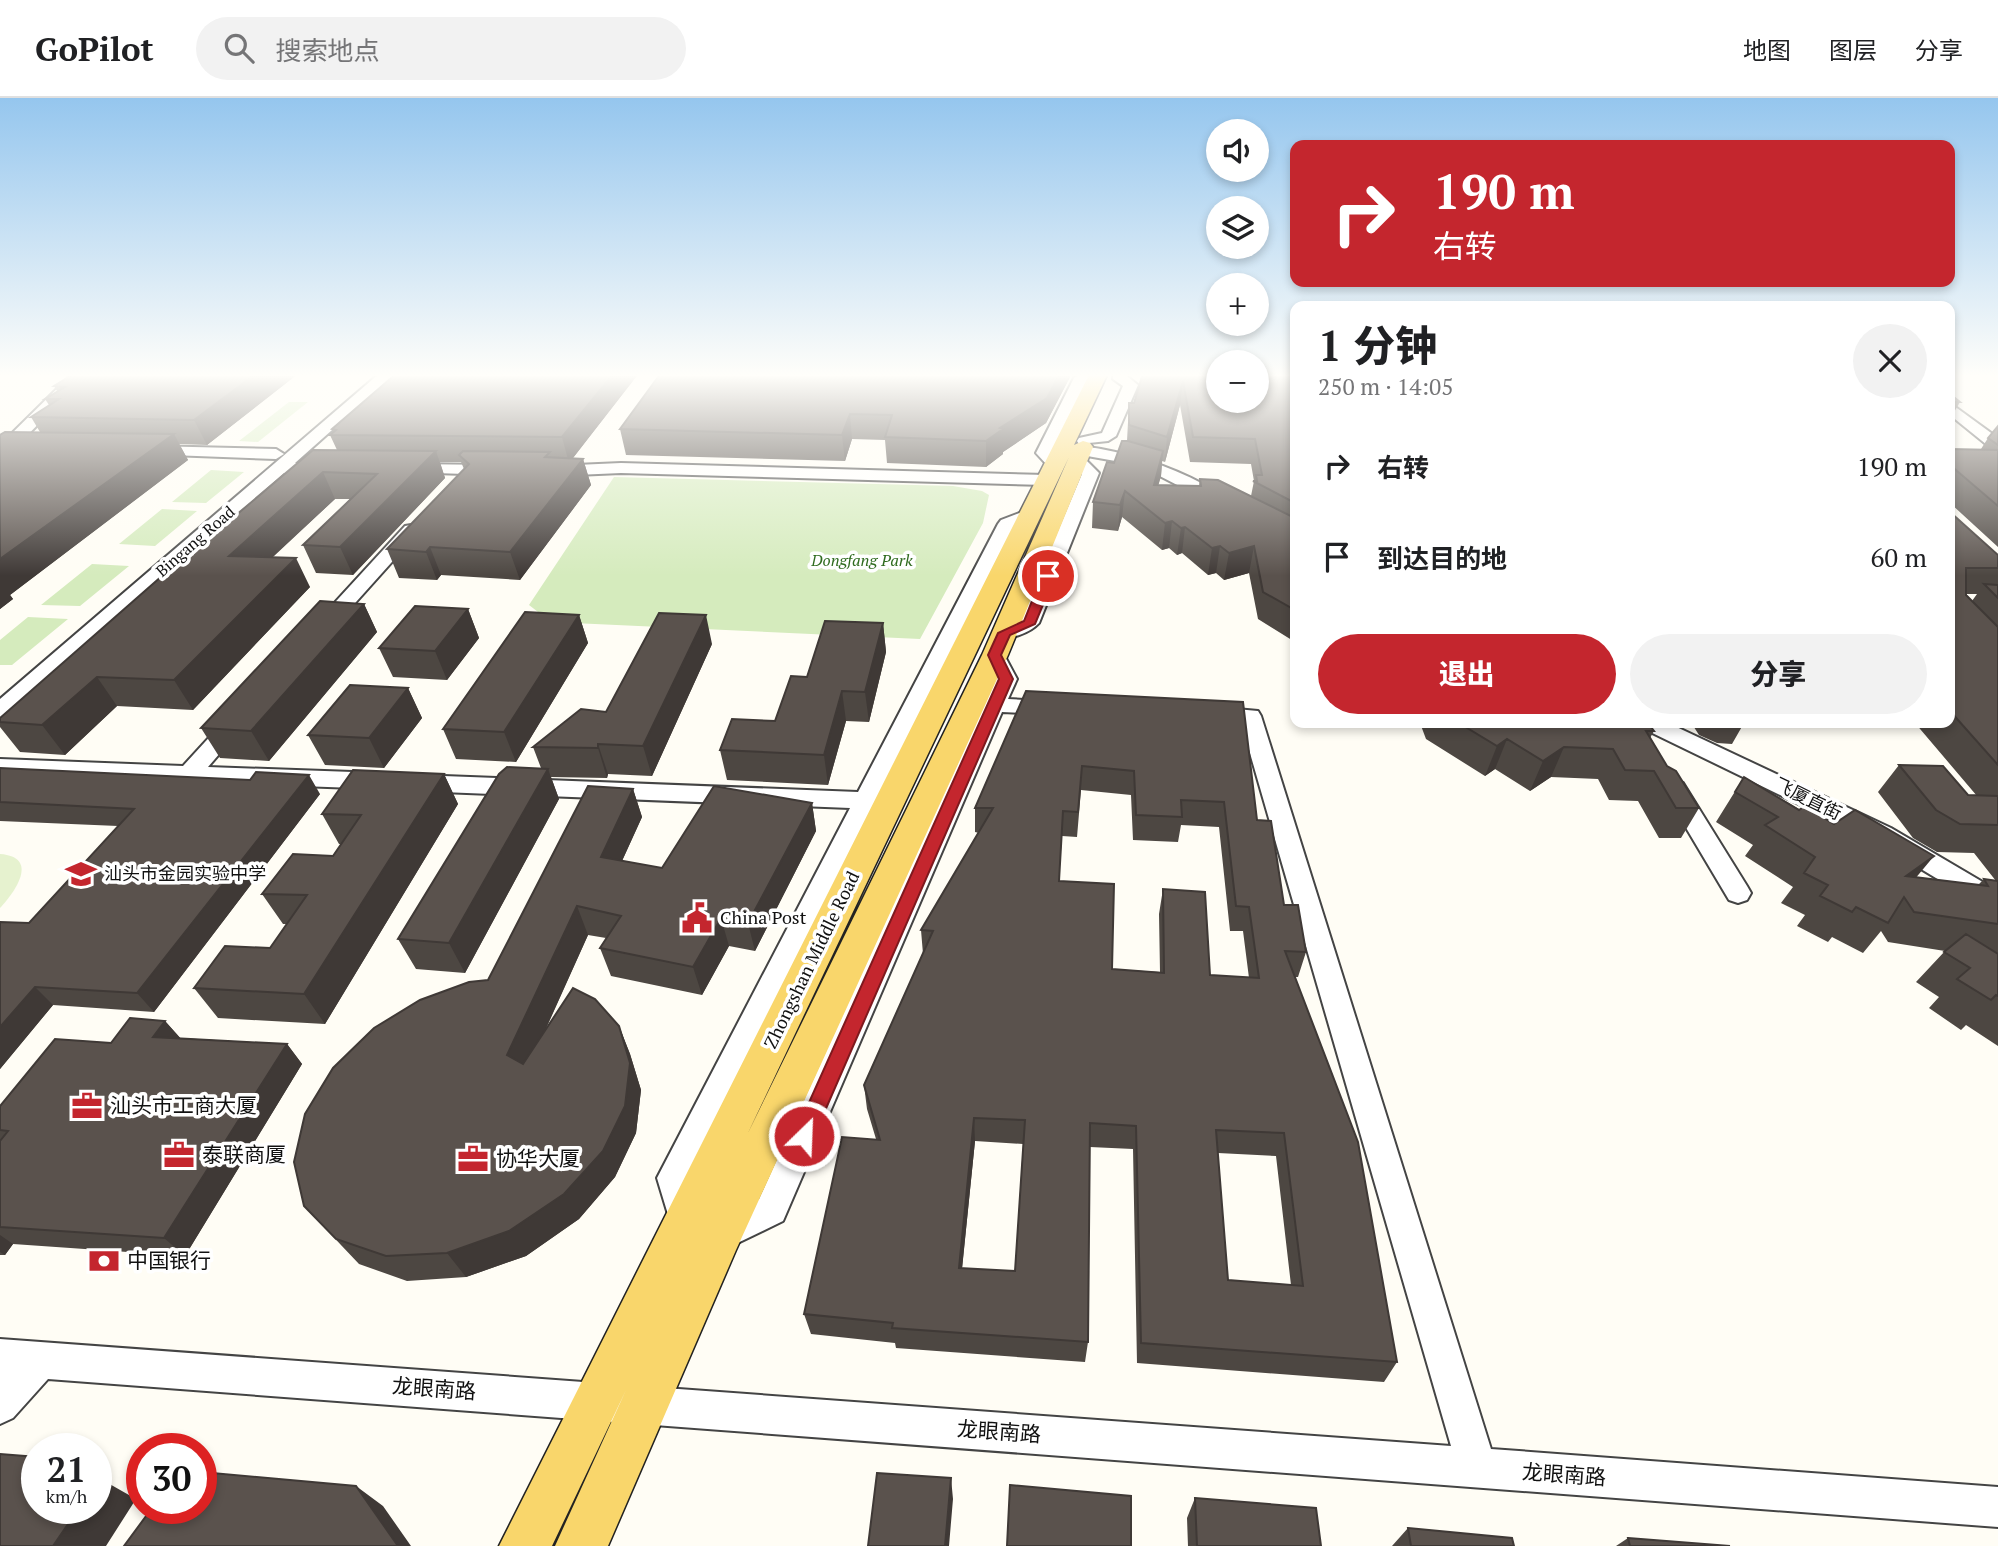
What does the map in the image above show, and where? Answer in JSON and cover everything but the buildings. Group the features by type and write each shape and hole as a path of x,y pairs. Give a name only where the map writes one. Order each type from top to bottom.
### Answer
{"main road":[{"name":"Zhongshan Middle Road","path":"525,1546 595,1401 870,953 928,826 1077,441"},
{"name":"Zhongshan Middle Road","path":"581,1546 645,1405 703,1228 894,769 951,654 1030,514 1069,459"}],"street":[{"name":"Bingang Road","path":"0,709 299,441"},
{"name":"Bingang Road","path":"0,688 304,441"},
{"path":"1050,441 1044,453 1069,459"},
{"path":"3,449 34,449"},
{"path":"129,451 343,468"},
{"path":"398,469 581,471 1069,459 1118,455 1164,469 1236,509"},
{"path":"447,490 466,470"},
{"path":"309,642 420,520"},
{"path":"928,826 1006,679 999,644"},
{"path":"994,705 1078,708"},
{"path":"189,774 244,713"},
{"path":"1184,713 1250,716 1477,1468"},
{"name":"飞厦直街","path":"1647,731 1882,834 1998,903"},
{"path":"0,767 867,800"},
{"path":"703,1228 673,1178 867,800 894,769"},
{"path":"1663,769 1738,893"},
{"name":"龙眼南路","path":"0,1357 1998,1507"},
{"path":"0,1405 40,1360"}],"green space":[{"path":"211,470 244,472 206,503 172,502"},
{"name":"Dongfang Park","path":"614,477 953,486 982,491 989,495 983,523 920,639 551,622 529,605"},
{"path":"162,509 197,511 155,546 119,544"},
{"path":"92,564 129,566 80,606 41,605"},
{"path":"28,617 68,619 12,665 0,665 0,640"},
{"path":"0,854 19,861 22,868 17,885 0,908"}],"place":[{"name":"汕头市金园实验中学","path":"81,874"},
{"name":"China Post","path":"697,918"},
{"name":"汕头市工商大厦","path":"87,1106"},
{"name":"泰联商厦","path":"179,1155"},
{"name":"协华大厦","path":"473,1159"},
{"name":"中国银行","path":"104,1261"}],"route":[{"path":"804,1136 1006,679 995,655 1004,633 1029,624 1048,576"}]}
